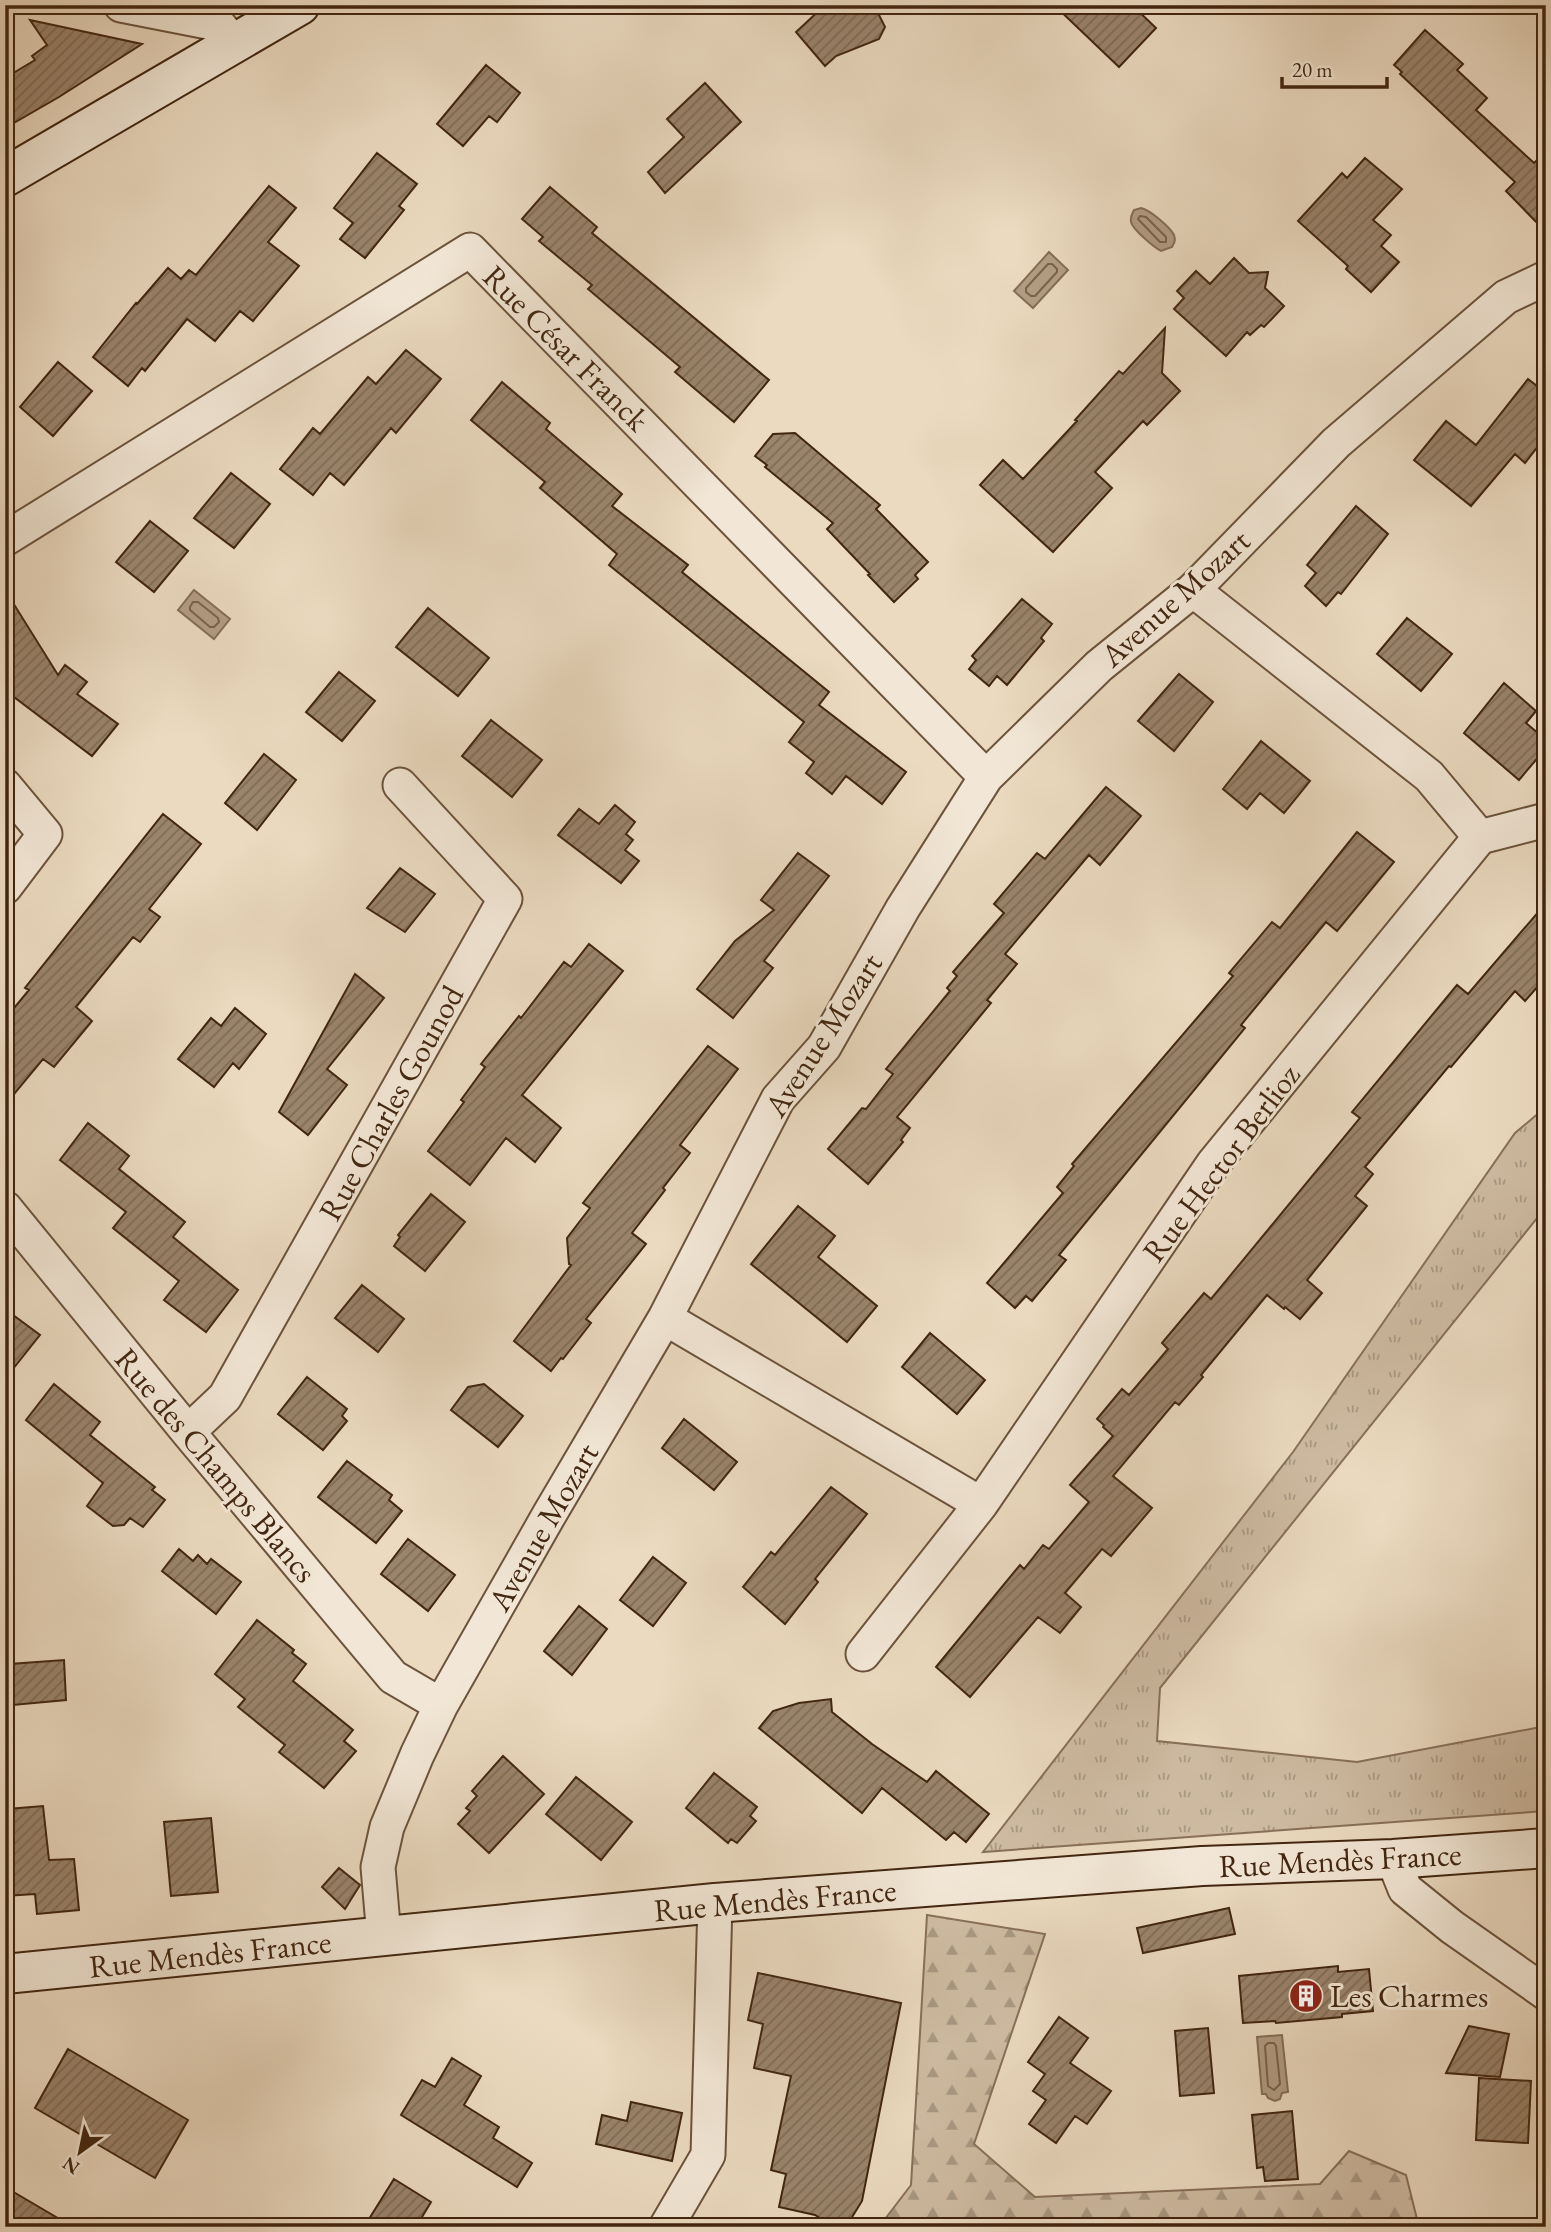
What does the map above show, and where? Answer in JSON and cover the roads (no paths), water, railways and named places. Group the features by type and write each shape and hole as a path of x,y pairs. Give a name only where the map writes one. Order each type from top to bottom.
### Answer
{"street":[{"path":"121,5 218,24 233,42"},
{"path":"5,177 300,5"},
{"name":"Rue César Franck","path":"5,539 470,250 986,777"},
{"name":"Avenue Mozart","path":"384,1937 378,1867 387,1827 441,1705 548,1515 665,1318 778,1099 824,1046 903,908 986,777 1099,666 1193,590 1336,443 1506,297 1546,278"},
{"path":"1193,590 1429,776 1480,837 1546,820"},
{"name":"Rue Charles Gounod","path":"188,1432 225,1397 505,899 400,785"},
{"path":"5,786 45,834 5,887"},
{"name":"Rue Hector Berlioz","path":"863,1654 981,1504 1213,1164 1480,837"},
{"name":"Rue des Champs Blancs","path":"5,1208 393,1677 441,1705"},
{"path":"665,1318 981,1504"},
{"name":"Rue Mendès France","path":"5,1974 715,1903 1202,1866 1393,1859 1546,1848"},
{"path":"1393,1859 1405,1889 1452,1927 1546,1993"},
{"path":"666,2227 708,2155 715,1903"}],"water":[{"path":"1141,208 1154,215 1172,232 1175,239 1172,247 1161,251 1136,229 1131,217 1134,210"},
{"path":"1049,252 1068,270 1033,308 1014,291"},
{"path":"194,590 230,619 214,639 178,610"},
{"path":"1282,2035 1288,2092 1282,2093 1280,2099 1275,2101 1262,2094 1257,2037"}],"place":[{"name":"Les Charmes","path":"1306,1996"}]}
